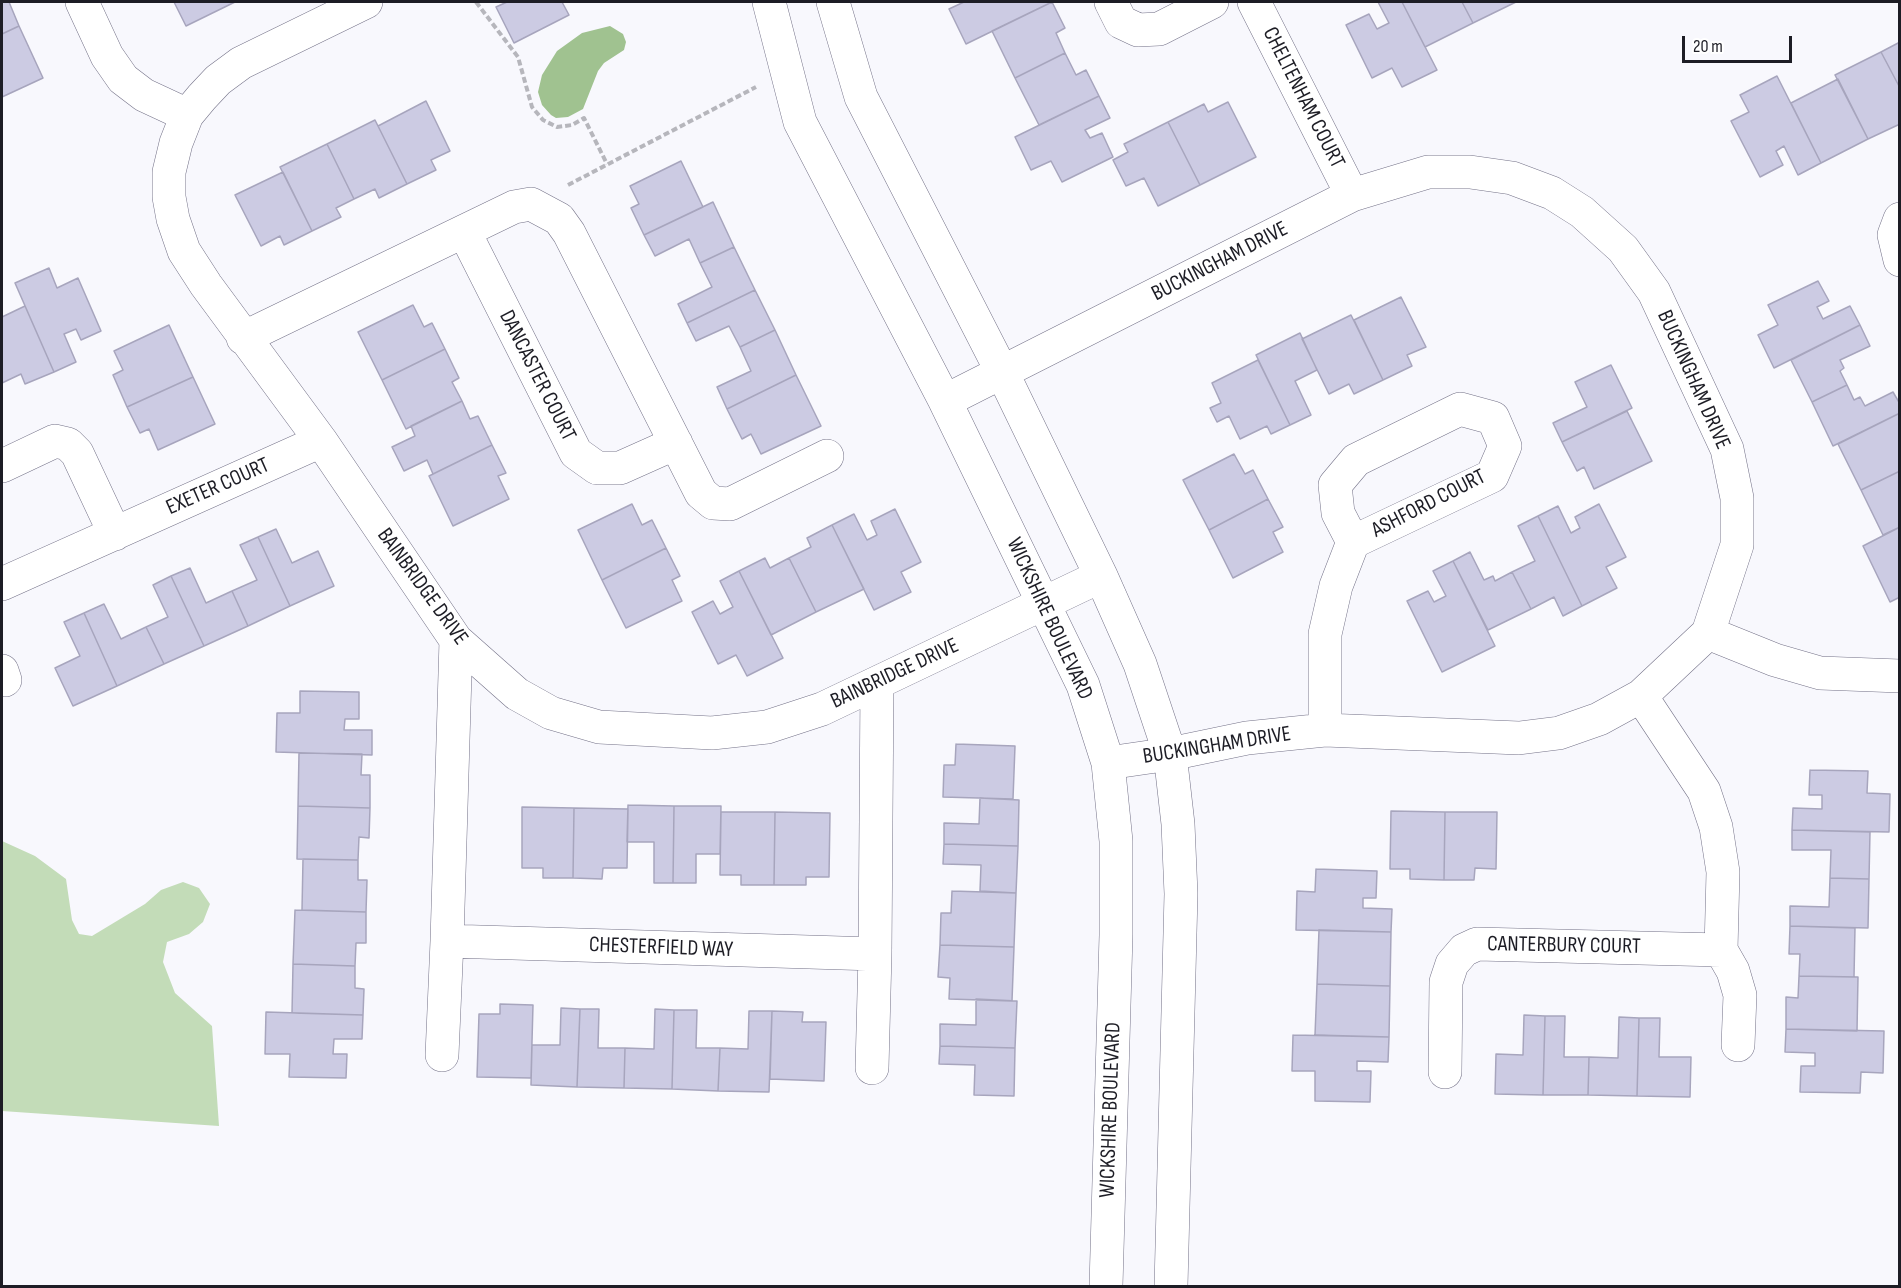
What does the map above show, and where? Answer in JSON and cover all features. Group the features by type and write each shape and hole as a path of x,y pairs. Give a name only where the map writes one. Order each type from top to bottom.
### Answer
{"street":[{"path":"82,2 107,56 123,79 144,95 187,115"},
{"name":"WICKSHIRE BOULEVARD","path":"769,2 800,122 945,401 1083,685 1108,763 1116,841 1116,935 1106,1287"},
{"path":"833,2 861,97 1002,372 1101,576 1140,664 1170,754 1180,894 1171,1287"},
{"path":"1110,2 1121,22 1138,30 1159,29 1212,2"},
{"name":"CHELTENHAM COURT","path":"1254,2 1352,195"},
{"name":"BAINBRIDGE DRIVE","path":"345,6 242,63 218,80 187,115 176,142 169,172 169,197 173,219 184,251 243,338 321,441 456,640 517,694 551,713 599,727 712,733 767,727 822,709 1101,576"},
{"name":"BUCKINGHAM DRIVE","path":"945,401 1352,195 1428,172 1470,172 1512,178 1551,193 1582,212 1623,249 1654,292 1727,449 1737,498 1737,545 1708,633 1641,696 1599,719 1559,733 1519,738 1325,730 1247,738 1170,754 1108,763"},
{"path":"243,338 465,233 514,207 531,204 559,219 569,233 701,493 714,503 730,504 826,456"},
{"path":"1899,219 1894,235 1899,260"},
{"name":"DANCASTER COURT","path":"465,233 576,453 597,468 620,468 676,443"},
{"name":"ASHFORD COURT","path":"1325,730 1325,634 1336,586 1353,542 1492,476 1505,447 1493,418 1460,410 1356,460 1335,485 1338,513 1353,542"},
{"path":"2,466 55,441 68,444 77,453 115,534"},
{"name":"EXETER COURT","path":"2,584 321,441"},
{"path":"1708,633 1775,660 1820,673 1899,676"},
{"path":"442,1055 456,640"},
{"path":"872,1068 877,683"},
{"path":"1641,696 1704,791 1716,827 1723,872 1721,950 1733,971 1740,995 1738,1045"},
{"name":"CHESTERFIELD WAY","path":"447,941 875,954"},
{"name":"CANTERBURY COURT","path":"1445,1072 1446,982 1452,964 1464,950 1477,944 1721,950"}],"path":[{"path":"476,2 518,57 532,107 543,120 557,127 572,125 584,118 607,164"},
{"path":"531,204 762,84"}],"shaded area":[{"path":"610,26 623,34 626,42 624,50 604,63 598,71 583,109 568,117 556,118 551,115 542,105 538,92 542,75 557,51 582,33"},
{"path":"2,841 35,856 66,879 72,920 79,934 92,936 145,904 161,890 183,882 199,888 210,904 203,922 189,934 167,942 163,962 175,993 212,1026 219,1126 2,1111"}],"building":[{"path":"2,2 9,2 19,26 2,34"},
{"path":"174,2 235,2 186,26"},
{"path":"507,2 562,2 569,15 514,43 496,7"},
{"path":"964,2 1052,2 966,44 949,9"},
{"path":"1052,2 1065,28 1056,33 1065,53 1015,78 992,31"},
{"path":"1378,2 1402,2 1437,70 1402,87 1392,68 1372,78 1346,25 1369,14 1377,29 1389,23"},
{"path":"1402,2 1462,2 1473,23 1425,47"},
{"path":"1462,2 1516,2 1473,23"},
{"path":"19,26 43,78 2,97 2,34"},
{"path":"1900,42 1900,88 1881,52"},
{"path":"1881,52 1900,88 1900,124 1868,139 1835,75"},
{"path":"1065,53 1076,75 1086,70 1099,96 1039,125 1015,78"},
{"path":"1777,76 1821,163 1798,175 1784,146 1776,151 1783,165 1760,177 1731,121 1749,112 1740,95"},
{"path":"1838,79 1868,139 1821,163 1791,103"},
{"path":"1099,96 1110,118 1085,130 1090,138 1102,133 1113,157 1062,182 1051,161 1031,170 1015,137"},
{"path":"426,101 450,151 431,160 436,170 407,184 378,126"},
{"path":"1228,102 1256,157 1200,185 1168,122 1204,104 1208,112"},
{"path":"375,120 407,184 379,198 375,189 354,199 327,144"},
{"path":"1168,122 1200,185 1158,206 1144,178 1126,186 1113,160 1128,152 1124,144"},
{"path":"327,144 354,199 336,208 341,217 312,231 280,167"},
{"path":"681,161 703,207 644,235 631,208 639,204 630,186"},
{"path":"283,172 312,231 284,245 280,236 261,246 235,195"},
{"path":"713,202 734,247 700,263 689,239 655,256 644,235"},
{"path":"734,247 755,290 687,323 678,304 712,287 700,263"},
{"path":"49,268 57,288 78,278 101,331 81,340 76,329 64,334 76,362 54,372 15,283"},
{"path":"1818,281 1829,301 1817,307 1823,319 1850,306 1860,325 1774,368 1758,335 1778,325 1768,305"},
{"path":"755,290 775,330 740,347 729,326 696,341 687,323"},
{"path":"1401,297 1426,347 1407,355 1412,366 1383,380 1354,320"},
{"path":"413,305 424,327 432,323 445,349 382,380 358,332"},
{"path":"25,306 54,372 25,384 21,374 2,383 2,317"},
{"path":"1351,315 1383,380 1354,394 1349,384 1329,394 1302,339"},
{"path":"169,325 193,377 127,407 113,375 123,370 114,351"},
{"path":"1860,325 1870,346 1840,360 1844,368 1840,371 1847,385 1812,402 1791,360"},
{"path":"775,330 796,375 727,409 717,387 751,371 740,347"},
{"path":"1300,333 1317,370 1295,381 1311,415 1290,425 1256,355"},
{"path":"445,349 459,378 452,382 462,401 406,429 382,380"},
{"path":"1258,360 1290,425 1271,434 1267,426 1240,439 1229,416 1217,422 1210,408 1221,403 1212,383"},
{"path":"1611,365 1632,408 1562,442 1553,423 1587,407 1575,382"},
{"path":"796,375 821,426 761,454 751,434 742,439 727,409"},
{"path":"193,377 215,424 158,450 149,429 140,433 127,407"},
{"path":"1847,385 1854,400 1860,397 1865,406 1893,392 1900,404 1900,413 1833,446 1812,402"},
{"path":"462,401 470,419 478,416 492,445 433,474 427,460 404,471 392,447 415,436 411,426"},
{"path":"1627,411 1652,461 1594,489 1584,467 1577,471 1562,442"},
{"path":"1900,413 1900,471 1861,490 1838,444"},
{"path":"492,445 506,473 498,476 509,499 453,526 429,476"},
{"path":"1234,454 1245,474 1253,470 1268,499 1209,530 1183,480"},
{"path":"1900,471 1900,527 1883,535 1861,490"},
{"path":"1268,499 1283,527 1273,532 1283,552 1233,578 1209,530"},
{"path":"632,504 642,525 652,520 666,548 602,580 578,530"},
{"path":"1599,504 1626,557 1606,567 1617,588 1582,606 1538,516 1558,506 1571,533 1580,528 1575,517"},
{"path":"895,509 921,562 901,572 911,592 874,610 832,525 854,514 867,540 877,535 871,521"},
{"path":"1538,516 1582,606 1563,616 1554,597 1531,609 1512,572 1535,561 1518,526"},
{"path":"832,525 864,589 816,612 789,558 811,547 807,538"},
{"path":"1900,527 1900,597 1890,602 1863,546"},
{"path":"276,529 292,563 318,551 334,586 290,606 258,537"},
{"path":"258,537 290,606 248,626 232,591 257,580 240,545"},
{"path":"666,548 680,576 672,580 682,601 626,628 602,580"},
{"path":"1470,552 1484,580 1493,576 1495,581 1512,572 1531,609 1488,630 1453,561"},
{"path":"765,558 770,568 789,558 816,612 771,635 739,571"},
{"path":"1453,561 1495,646 1442,672 1407,601 1428,591 1434,602 1446,596 1433,571"},
{"path":"190,568 206,603 232,591 248,626 204,646 171,576"},
{"path":"739,571 783,658 747,676 736,655 718,664 692,612 713,601 720,614 733,607 720,581"},
{"path":"171,576 204,646 164,664 146,627 168,617 153,585"},
{"path":"104,604 121,639 146,627 164,664 117,686 84,613"},
{"path":"84,613 117,686 73,706 55,668 80,656 64,622"},
{"path":"300,691 359,692 359,719 345,719 344,730 372,730 372,755 276,752 277,713 300,713"},
{"path":"956,744 1015,746 1013,799 943,797 944,765 955,765"},
{"path":"299,753 362,754 361,775 370,775 370,808 298,806"},
{"path":"1810,770 1868,771 1867,793 1890,794 1889,832 1792,830 1793,808 1822,809 1822,795 1809,795"},
{"path":"980,798 1019,800 1018,846 944,844 944,823 979,824"},
{"path":"628,805 674,806 673,883 654,883 654,842 627,842"},
{"path":"298,806 370,808 369,838 359,837 358,860 297,859"},
{"path":"674,806 721,806 720,854 696,854 696,883 673,883"},
{"path":"522,807 574,808 573,878 543,878 543,868 522,868"},
{"path":"574,808 628,809 627,868 603,868 602,879 573,878"},
{"path":"1391,811 1445,812 1444,880 1410,879 1410,869 1390,869"},
{"path":"721,812 775,812 774,885 741,885 741,875 720,875"},
{"path":"775,812 830,813 829,877 806,877 806,885 774,885"},
{"path":"1445,812 1497,812 1496,869 1475,868 1474,880 1444,880"},
{"path":"1792,830 1870,832 1869,879 1830,878 1831,850 1792,850"},
{"path":"944,844 1018,846 1016,893 980,891 981,865 943,864"},
{"path":"303,859 358,860 358,880 367,880 366,912 302,910"},
{"path":"1316,869 1377,871 1376,898 1363,898 1363,908 1392,909 1391,932 1296,930 1297,891 1315,892"},
{"path":"1830,878 1869,879 1868,928 1790,926 1790,906 1829,907"},
{"path":"952,891 1016,893 1014,947 940,945 941,913 951,913"},
{"path":"295,910 366,912 366,943 356,943 355,966 293,964"},
{"path":"1790,926 1855,928 1854,977 1799,976 1800,954 1789,954"},
{"path":"1319,930 1391,932 1390,986 1317,984"},
{"path":"940,945 1014,947 1012,1001 949,999 950,978 938,977"},
{"path":"293,964 355,966 355,988 364,989 363,1015 292,1013"},
{"path":"1799,976 1858,977 1857,1031 1786,1029 1786,997 1798,998"},
{"path":"1317,984 1390,986 1389,1037 1315,1035"},
{"path":"976,999 1017,1001 1015,1048 940,1046 940,1024 976,1025"},
{"path":"500,1004 533,1005 531,1078 477,1077 479,1014 500,1014"},
{"path":"561,1008 580,1009 577,1087 531,1085 532,1045 560,1045"},
{"path":"580,1009 599,1009 598,1048 625,1048 624,1088 577,1087"},
{"path":"655,1009 674,1010 672,1089 624,1088 625,1048 654,1049"},
{"path":"674,1010 697,1010 696,1048 720,1048 718,1091 672,1089"},
{"path":"749,1011 772,1011 769,1092 718,1091 720,1048 748,1049"},
{"path":"772,1011 803,1012 802,1022 826,1022 824,1081 770,1079"},
{"path":"266,1012 363,1015 362,1039 334,1039 333,1054 347,1054 346,1078 289,1077 290,1054 265,1054"},
{"path":"1524,1015 1545,1016 1543,1095 1495,1094 1496,1054 1523,1055"},
{"path":"1545,1016 1565,1016 1564,1057 1589,1057 1588,1095 1543,1095"},
{"path":"1619,1017 1639,1018 1637,1096 1588,1095 1589,1057 1618,1058"},
{"path":"1639,1018 1660,1018 1659,1057 1691,1057 1690,1097 1637,1096"},
{"path":"1786,1029 1884,1031 1883,1073 1861,1072 1860,1093 1800,1092 1801,1066 1815,1066 1815,1053 1785,1052"},
{"path":"1293,1035 1389,1037 1388,1062 1357,1061 1357,1071 1371,1071 1370,1102 1315,1101 1315,1071 1292,1071"},
{"path":"940,1046 1015,1048 1014,1096 974,1095 975,1065 939,1064"}]}
